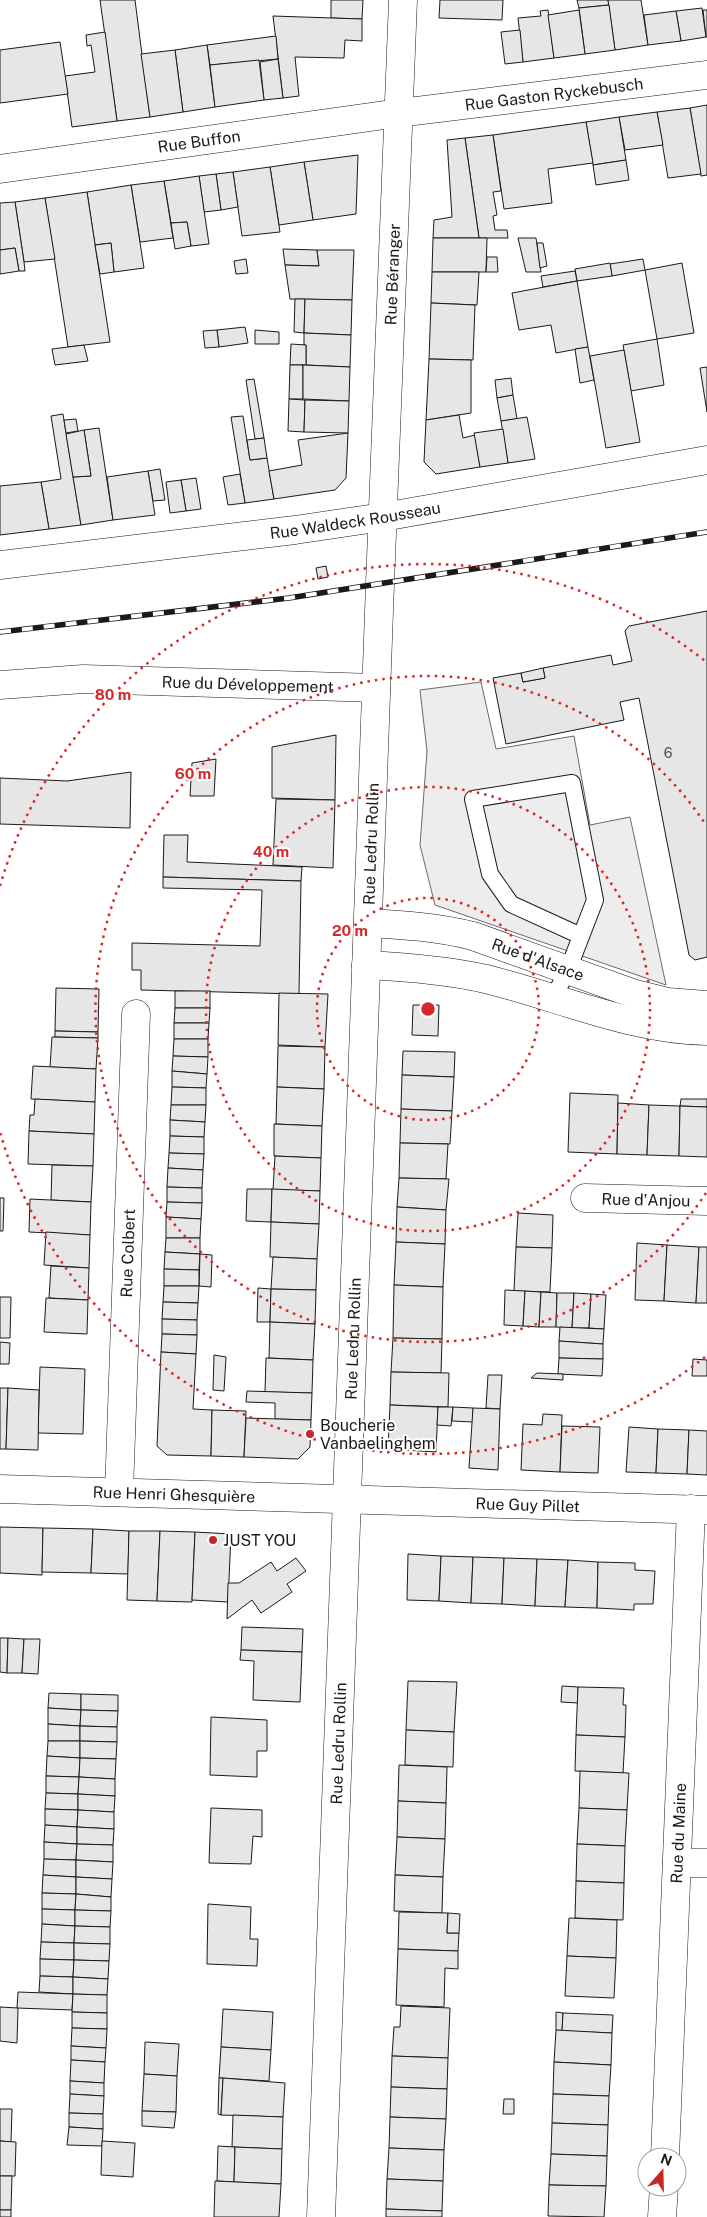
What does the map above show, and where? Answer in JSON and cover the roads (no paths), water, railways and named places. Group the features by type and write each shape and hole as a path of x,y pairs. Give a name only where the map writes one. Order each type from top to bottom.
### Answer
{"street":[{"name":"Rue Béranger","path":"381,550 403,0"},
{"name":"Rue Gaston Ryckebusch","path":"399,113 707,75"},
{"name":"Rue Buffon","path":"0,169 399,113"},
{"name":"Rue Waldeck Rousseau","path":"0,565 383,517 707,460"},
{"name":"Rue Ledru Rollin","path":"321,2217 381,550"},
{"name":"Rue du Développement","path":"0,685 83,679 376,688"},
{"name":"Rue d'Alsace","path":"368,924 456,931 651,998 707,1006"},
{"name":"Rue d'Alsace","path":"366,965 442,970 488,980 668,1029 707,1031"},
{"name":"Rue Colbert","path":"119,1492 136,1014"},
{"name":"Rue d'Anjou","path":"585,1198 707,1201"},
{"name":"Rue Henri Ghesquière","path":"0,1489 347,1500"},
{"name":"Rue Guy Pillet","path":"347,1500 699,1509"},
{"name":"Rue du Maine","path":"665,2147 677,1863 699,1509"},
{"path":"677,1863 707,1864"},
{"path":"662,2217 663,2197"}],"lane":[{"path":"553,998 568,970 595,900 572,783 474,799 490,874 511,904 581,936"}],"railway":[{"path":"0,632 289,598 707,532"}],"place":[{"name":"Boucherie Vanbaelinghem","path":"310,1434"},
{"name":"JUST YOU","path":"213,1540"}]}
